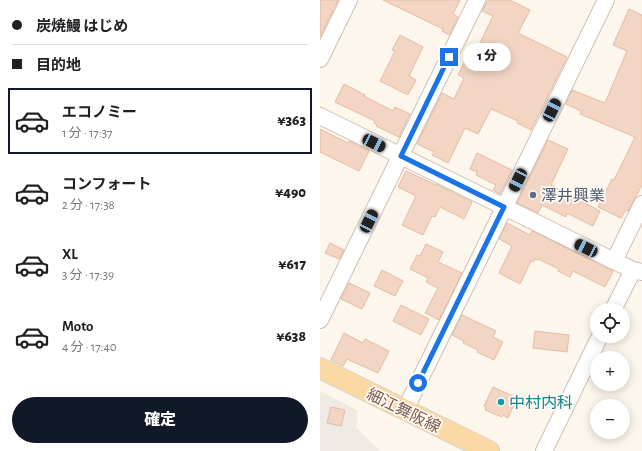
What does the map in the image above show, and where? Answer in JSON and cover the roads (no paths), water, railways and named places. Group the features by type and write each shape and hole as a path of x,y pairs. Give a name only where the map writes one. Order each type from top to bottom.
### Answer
{"main road":[{"name":"細江舞阪線","path":"320,368 489,451"}],"street":[{"path":"320,59 349,0"},
{"path":"320,320 477,0"},
{"path":"405,410 606,0"},
{"path":"320,116 637,271 617,303"},
{"path":"614,261 642,204"},
{"path":"544,451 597,343"}],"place":[{"name":"澤井興業","path":"533,195"},
{"name":"中村内科","path":"501,402"}]}
